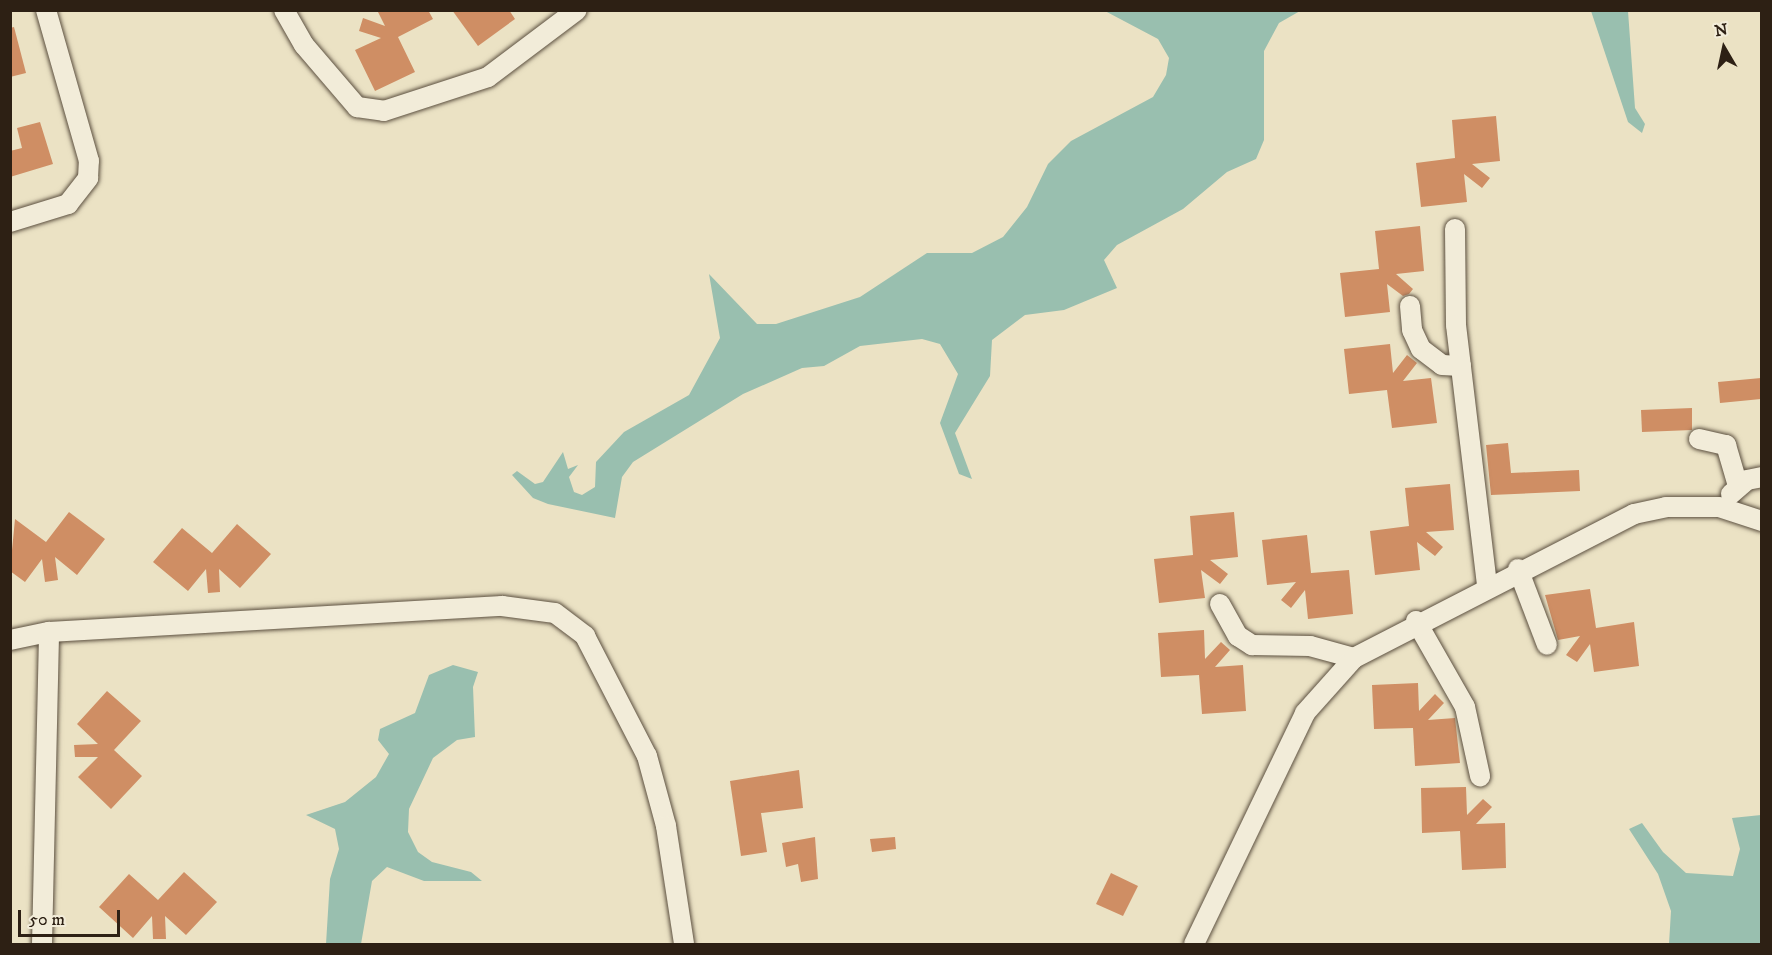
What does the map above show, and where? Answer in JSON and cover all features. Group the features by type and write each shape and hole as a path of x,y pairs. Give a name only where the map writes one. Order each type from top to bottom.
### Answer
{"street":[{"path":"10,222 68,204 88,178 89,161 46,10"},
{"path":"284,10 304,45 357,107 384,111 488,77 577,10"},
{"path":"1455,229 1461,366 1487,585"},
{"path":"1410,306 1412,330 1421,349 1442,365 1461,366"},
{"path":"1699,439 1726,445 1738,486"},
{"path":"1719,507 1738,486 1761,477"},
{"path":"1194,945 1305,712 1354,657 1416,621 1634,514 1666,507 1719,507 1761,521"},
{"path":"1518,569 1546,645"},
{"path":"1220,604 1238,636 1252,645 1310,646 1354,657"},
{"path":"10,640 49,632 502,606 555,613 585,636 647,756 666,826 684,945"},
{"path":"1416,621 1465,707 1480,776"},
{"path":"42,945 49,632"}],"shaded area":[{"path":"1105,11 1300,11 1279,23 1264,51 1264,140 1256,159 1227,172 1183,209 1117,245 1104,260 1117,288 1064,310 1025,315 992,340 990,376 955,433 972,479 959,474 940,423 958,374 940,344 922,339 860,346 824,366 802,368 743,394 633,462 622,477 615,518 548,504 533,498 512,475 517,471 535,484 543,482 563,452 568,469 578,465 569,477 574,492 582,495 595,487 596,462 624,432 689,395 720,338 709,274 757,324 776,324 860,297 927,253 972,253 1003,237 1027,207 1048,164 1071,141 1153,97 1166,75 1169,58 1158,39"},
{"path":"1591,11 1628,11 1635,108 1645,124 1642,133 1628,122"},
{"path":"453,665 478,672 473,687 475,737 457,740 433,758 409,809 408,832 418,852 432,862 471,872 482,881 424,881 387,867 372,881 361,944 326,944 330,879 339,849 335,829 306,815 345,802 376,777 389,754 378,740 380,729 415,713 429,675"},
{"path":"1761,815 1761,944 1669,944 1671,911 1658,874 1629,829 1642,823 1663,852 1686,873 1733,876 1740,849 1732,818"}],"building":[{"path":"377,10 428,10 433,19 398,37 415,72 375,91 355,50 381,38 359,31 363,18 385,26"},
{"path":"452,10 509,10 515,19 478,46"},
{"path":"14,27 26,73 10,77 10,28"},
{"path":"1496,116 1500,161 1472,164 1490,178 1482,188 1464,174 1467,202 1421,207 1416,163 1455,158 1452,120"},
{"path":"40,122 53,164 10,177 10,151 22,148 17,128"},
{"path":"1420,226 1424,271 1396,274 1413,289 1409,294 1403,296 1387,284 1390,312 1345,317 1340,273 1379,269 1375,231"},
{"path":"1390,344 1393,373 1407,355 1417,363 1403,381 1431,378 1437,423 1392,428 1387,390 1349,394 1344,349"},
{"path":"1761,378 1761,399 1720,403 1718,382"},
{"path":"1692,408 1692,430 1642,432 1641,410"},
{"path":"1508,443 1511,473 1579,470 1580,491 1491,495 1486,445"},
{"path":"1450,484 1454,530 1426,532 1443,547 1435,556 1417,542 1420,570 1375,575 1370,531 1409,526 1405,488"},
{"path":"69,512 105,539 77,575 55,557 58,580 45,582 42,559 25,582 10,571 15,519 46,542"},
{"path":"1234,512 1238,557 1210,560 1228,574 1220,584 1201,570 1205,598 1159,603 1154,559 1193,555 1190,516"},
{"path":"237,524 271,554 240,588 219,569 220,592 208,593 206,569 188,591 153,562 182,528 212,553"},
{"path":"1307,535 1311,573 1349,570 1353,614 1308,619 1305,590 1291,608 1281,600 1296,582 1267,585 1262,540"},
{"path":"1590,589 1596,628 1634,622 1639,666 1594,672 1590,644 1577,662 1566,655 1580,636 1558,640 1545,595"},
{"path":"1204,630 1205,659 1221,642 1230,650 1215,667 1243,665 1246,711 1202,714 1199,675 1161,677 1158,633"},
{"path":"1418,683 1419,711 1435,694 1444,703 1428,720 1455,718 1460,763 1415,766 1413,728 1374,729 1372,685"},
{"path":"107,691 141,721 114,750 142,776 111,809 78,777 98,757 75,757 74,745 98,744 77,724"},
{"path":"799,770 803,808 761,813 767,852 741,856 730,781"},
{"path":"1466,787 1467,815 1483,799 1492,807 1476,824 1505,823 1506,868 1462,870 1460,831 1422,833 1421,788"},
{"path":"815,837 818,879 801,882 798,864 786,867 782,843"},
{"path":"895,837 896,849 872,852 870,839"},
{"path":"184,872 217,902 186,935 165,916 166,939 153,939 152,916 133,938 99,907 129,874 158,900"},
{"path":"1111,873 1138,886 1123,916 1096,904"}]}
